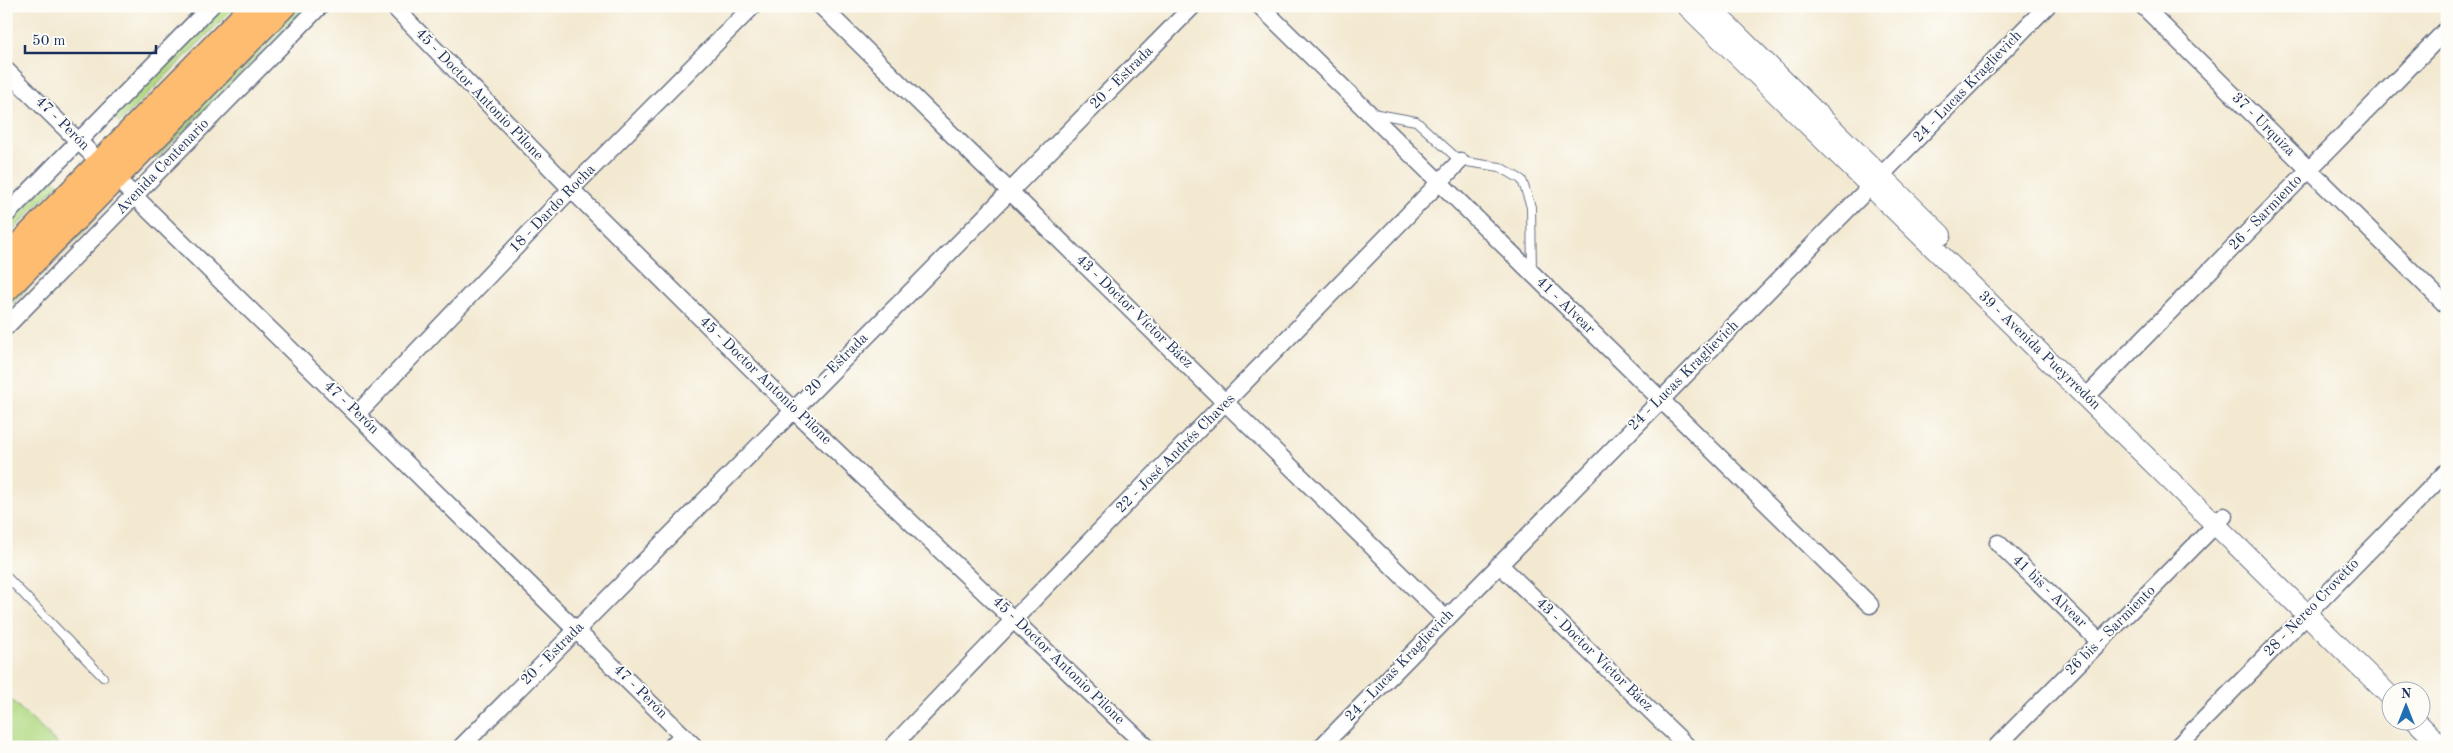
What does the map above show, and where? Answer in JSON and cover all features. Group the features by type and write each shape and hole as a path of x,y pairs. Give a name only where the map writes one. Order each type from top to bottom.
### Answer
{"main road":[{"name":"Avenida Centenario","path":"6,289 254,6"},
{"name":"Avenida Centenario","path":"6,259 109,170 283,6"}],"street":[{"path":"6,215 211,6"},
{"name":"Avenida Centenario","path":"6,327 320,6"},
{"name":"45 - Doctor Antonio Pilone","path":"393,6 571,190 792,410 1014,618 1146,747"},
{"name":"18 - Dardo Rocha","path":"357,414 571,190 753,6"},
{"name":"43 - Doctor Víctor Báez","path":"821,6 1446,619"},
{"name":"20 - Estrada","path":"461,747 1193,6"},
{"name":"41 - Alvear","path":"1260,6 1870,605"},
{"name":"39 - Avenida Pueyrredón","path":"1687,6 1876,181"},
{"name":"39 - Avenida Pueyrredón","path":"1708,6 1876,181 2090,393 2311,609 2393,680"},
{"name":"24 - Lucas Kraglievich","path":"1321,747 2047,6"},
{"name":"37 - Urquiza","path":"2143,6 2447,306"},
{"name":"26 - Sarmiento","path":"2090,393 2447,29"},
{"name":"47 - Perón","path":"6,70 696,747"},
{"name":"22 - José Andrés Chaves","path":"892,747 1014,618 1226,403 1460,161"},
{"name":"28 - Nereo Crovetto","path":"2177,747 2447,471"},
{"name":"26 bis - Sarmiento","path":"1996,747 2220,520"},
{"name":"41 bis - Alvear","path":"1998,543 2100,642"},
{"name":"43 - Doctor Víctor Báez","path":"1499,564 1688,747"},
{"name":"39 - Avenida Pueyrredón","path":"2311,609 2380,685"},
{"path":"2430,716 2447,732"},
{"path":"2425,730 2442,747"},
{"path":"671,747 683,735"}],"lane":[{"path":"1368,112 1416,121 1460,161 1500,167 1522,180 1531,207 1532,273"},
{"path":"6,576 103,678"}],"green space":[{"path":"223,6 236,6 119,123 113,117"},
{"path":"295,6 307,6 157,158 150,152"},
{"path":"53,178 59,184 6,237 6,225"},
{"path":"90,213 96,219 6,310 6,297"},
{"path":"6,695 61,747 6,747"}]}
